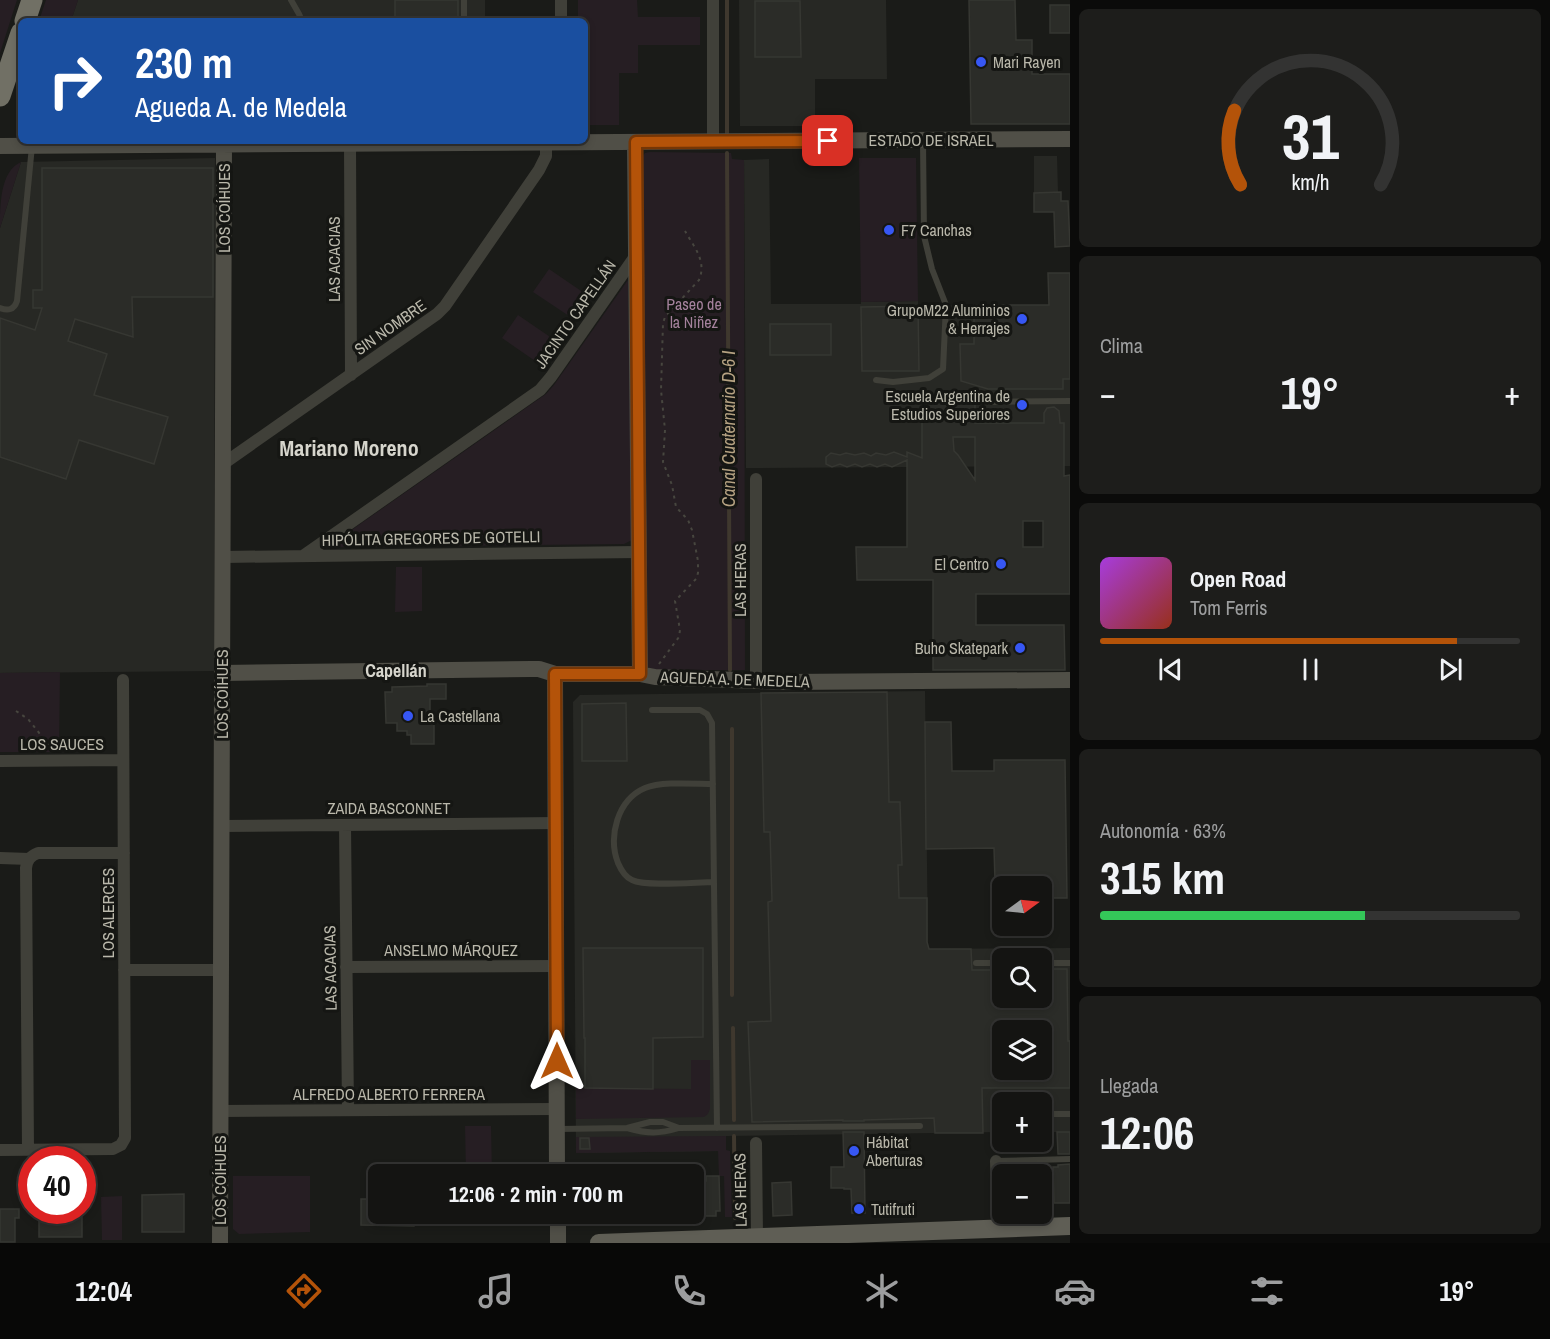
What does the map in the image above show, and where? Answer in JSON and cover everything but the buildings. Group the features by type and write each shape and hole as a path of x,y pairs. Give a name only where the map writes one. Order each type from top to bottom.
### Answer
{"highway":[{"path":"26,18 32,0"},
{"path":"0,96 18,42"}],"main road":[{"path":"599,1243 757,1237 834,1239 993,1233 1070,1226"}],"street":[{"path":"561,0 561,18"},
{"path":"713,0 713,141"},
{"name":"ESTADO DE ISRAEL","path":"588,142 1070,139"},
{"path":"636,142 639,552 647,672"},
{"name":"ESTADO DE ISRAEL","path":"0,146 224,144"},
{"name":"LOS COÍHUES","path":"220,1243 224,144"},
{"name":"LAS ACACIAS","path":"350,144 351,375"},
{"name":"SIN NOMBRE","path":"223,464 432,318 445,306 555,144"},
{"name":"JACINTO CAPELLÁN","path":"303,556 540,390 552,377 637,254"},
{"name":"LAS HERAS","path":"756,479 756,681"},
{"name":"HIPÓLITA GREGORES DE GOTELLI","path":"223,557 639,552"},
{"name":"AGUEDA A. DE MEDELA","path":"222,673 531,669 555,674 647,672 655,677 788,682 1070,680"},
{"path":"555,674 557,1164"},
{"name":"LOS ALERCES","path":"96,1149 113,1149 121,1145 125,1135 123,680"},
{"name":"LOS SAUCES","path":"0,761 123,760"},
{"name":"ZAIDA BASCONNET","path":"221,826 556,824"},
{"name":"LAS ACACIAS","path":"345,825 348,1110"},
{"path":"0,863 29,859 38,853 124,853"},
{"path":"0,858 29,859"},
{"path":"28,1146 26,868 29,859"},
{"name":"ANSELMO MÁRQUEZ","path":"346,967 557,966"},
{"path":"124,970 221,970"},
{"name":"ALFREDO ALBERTO FERRERA","path":"220,1111 557,1109"},
{"name":"LAS HERAS","path":"756,1143 757,1237"},
{"path":"0,1149 18,1149"},
{"path":"993,1233 996,1161"},
{"path":"558,1224 558,1243"}],"lane":[{"path":"291,0 301,18"},
{"path":"464,0 464,18"},
{"path":"876,380 893,382 929,378 943,369 946,305 932,269 924,236 923,140"},
{"path":"0,308 10,309 17,301 32,145"},
{"path":"983,402 1070,401"},
{"path":"652,710 697,709 704,711 710,717 713,728 717,1128"},
{"path":"714,784 660,785 639,791 626,803 618,819 614,837 615,855 621,871 633,881 647,883 714,882"},
{"path":"976,963 992,963"},
{"path":"1052,963 1070,963"},
{"path":"1052,1114 1070,1114"},
{"path":"627,1128 658,1121 679,1128"},
{"path":"557,1129 627,1128 658,1133 679,1128 920,1126"},
{"path":"996,1161 1070,1159"}],"path":[{"path":"647,672 677,641 680,630 675,601 694,582 698,569 697,547 692,530 688,520 676,507 672,485 663,462 665,425 661,390 663,323 665,317 699,280 701,274 701,259 685,231"},
{"path":"16,711 28,719 52,749"}],"shaded area":[{"path":"78,0 485,0 485,18 72,18"},
{"path":"739,0 886,0 887,79 815,79 815,126 740,126"},
{"path":"1034,156 1057,156 1058,192 1034,193"},
{"path":"215,158 214,671 0,673 0,228 21,162"},
{"path":"769,159 771,304 861,304 861,302 918,301 918,306 974,305 1070,333 1070,466 746,468 744,160"},
{"path":"925,691 928,949 992,949 992,1008 1052,1008 1052,948 1070,948 1070,1132 1052,1132 1052,1092 992,1092 992,1132 726,1136 726,1151 576,1153 573,702 580,695"}],"green space":[{"path":"0,0 17,0 0,53"},
{"path":"46,0 78,0 72,18 40,18"},
{"path":"578,0 637,0 638,17 700,17 700,45 638,45 638,73 619,73 619,125 588,125 588,18 578,18"},
{"name":"Paseo de la Niñez","path":"650,152 731,153 732,159 744,160 745,670 656,670 648,667 643,156"},
{"name":"F7 Canchas","path":"859,158 916,158 918,301 861,302"},
{"path":"21,162 0,228 1,199 5,181 14,166"},
{"path":"549,269 587,295 572,318 533,292"},
{"path":"628,280 632,540 624,544 332,547 333,543 546,394"},
{"path":"518,315 556,341 541,365 502,338"},
{"path":"396,567 422,567 422,611 395,612"},
{"path":"60,672 59,752 0,752 0,673"},
{"path":"691,1060 710,1060 710,1109 704,1117 576,1119 576,1088 691,1089"},
{"path":"465,1126 491,1126 492,1164 466,1164"},
{"path":"726,1136 726,1150 730,1151 732,1217 725,1217 724,1176 719,1176 718,1151 576,1153 576,1137"},
{"path":"233,1176 310,1176 310,1232 239,1234 233,1229"},
{"path":"122,1196 122,1240 102,1240 101,1197"}],"waterway":[{"name":"Canal Cuaternario D-6 I","path":"727,0 727,137"},
{"name":"Canal Cuaternario D-6 I","path":"727,153 730,670"},
{"name":"Canal Cuaternario D-6 I","path":"732,729 732,995"},
{"name":"Canal Cuaternario D-6 I","path":"733,1028 734,1120"},
{"name":"Canal Cuaternario D-6 I","path":"734,1136 735,1218"}],"place":[{"name":"Mari Rayen","path":"981,62"},
{"name":"F7 Canchas","path":"889,230"},
{"name":"GrupoM22 Aluminios & Herrajes","path":"1022,319"},
{"name":"Escuela Argentina de Estudios Superiores","path":"1022,405"},
{"name":"El Centro","path":"1001,564"},
{"name":"Buho Skatepark","path":"1020,648"},
{"name":"La Castellana","path":"408,716"},
{"name":"Hábitat Aberturas","path":"854,1151"},
{"name":"Tutifruti","path":"859,1209"}],"district":[{"name":"Mariano Moreno","path":"349,448"},
{"name":"Capellán","path":"396,671"}],"route":[{"path":"557,1061 555,674 640,674 636,142 828,141"}]}
